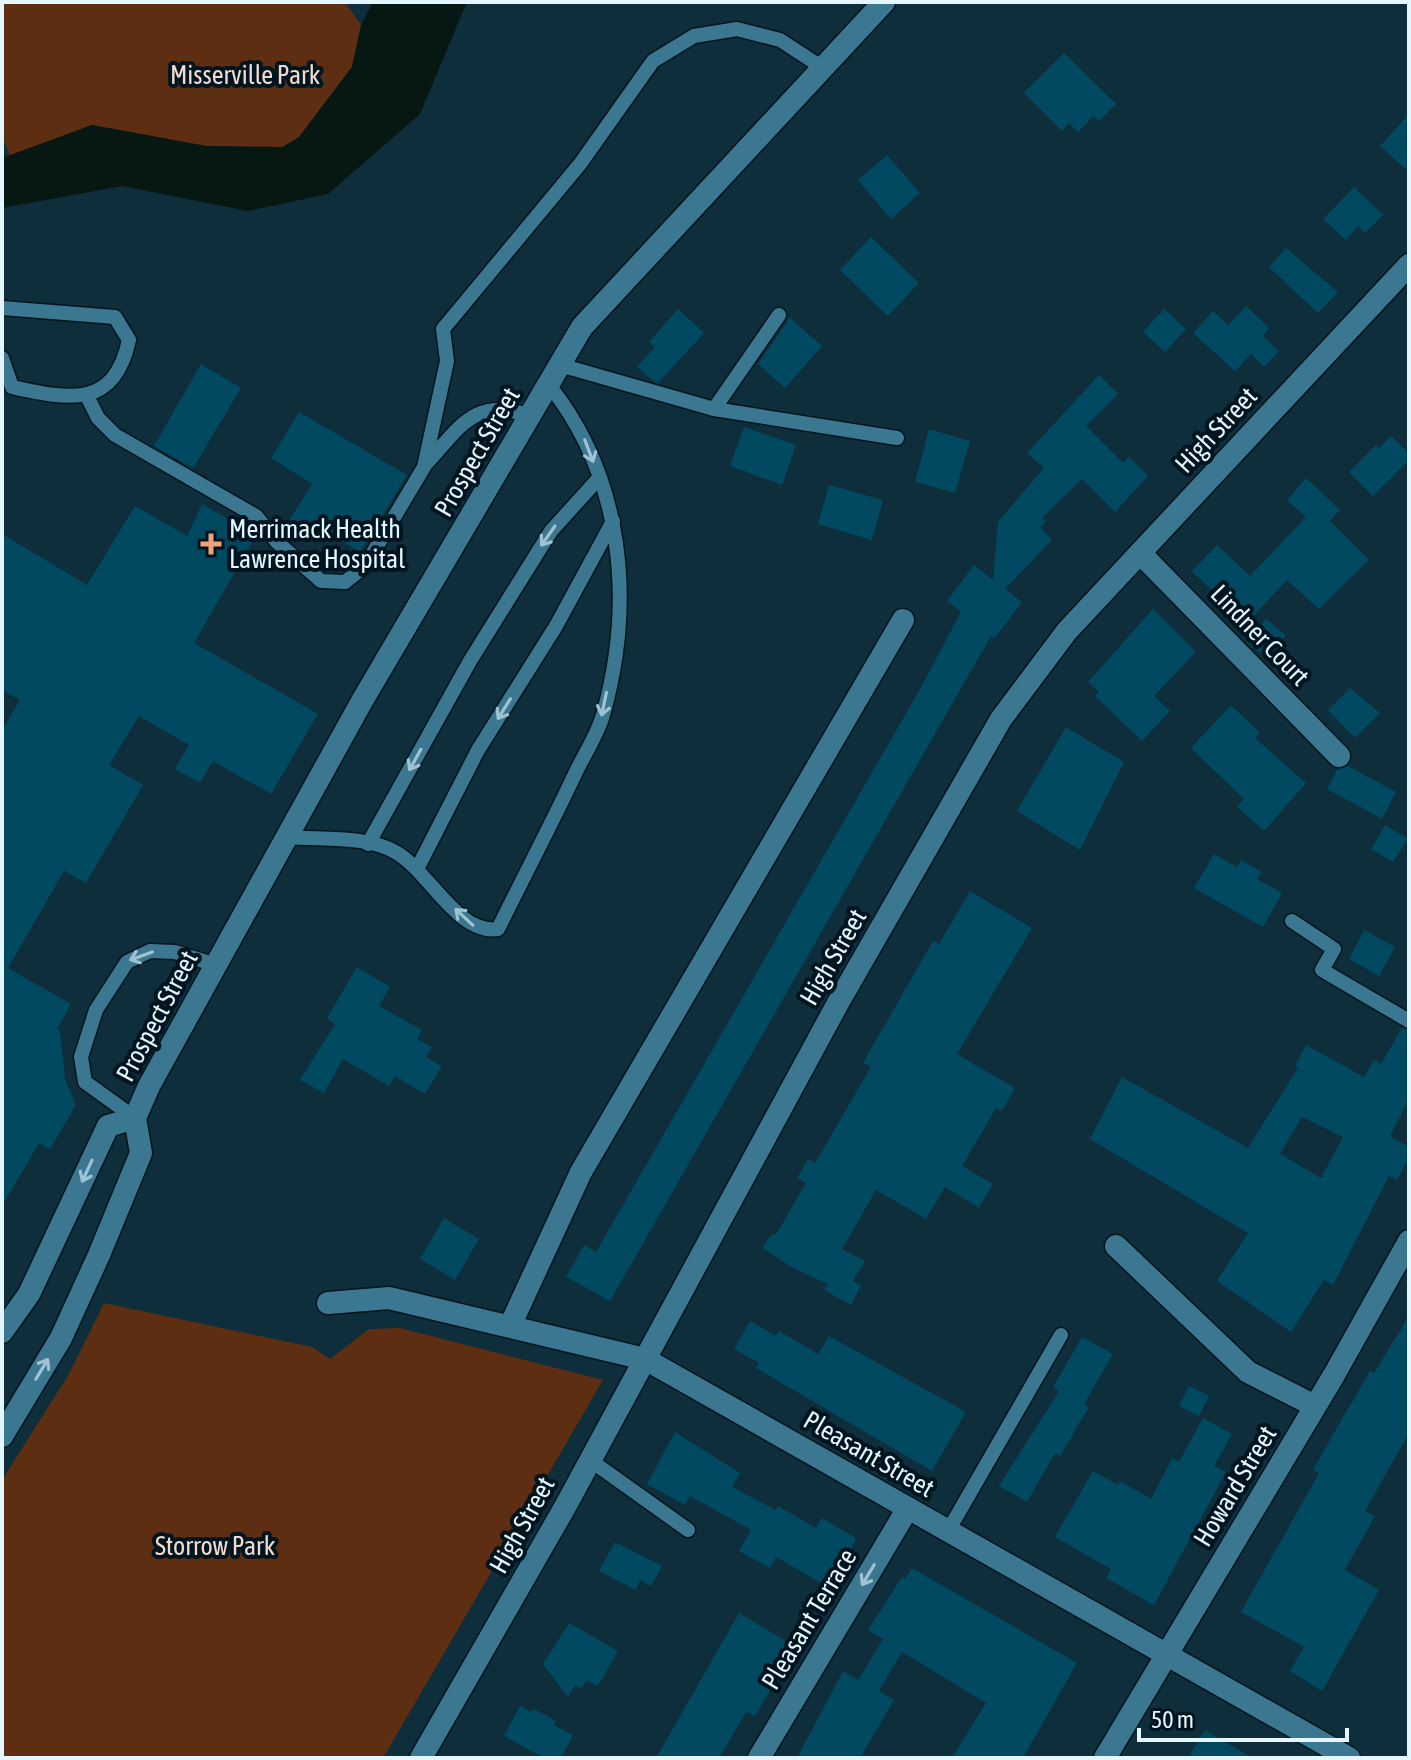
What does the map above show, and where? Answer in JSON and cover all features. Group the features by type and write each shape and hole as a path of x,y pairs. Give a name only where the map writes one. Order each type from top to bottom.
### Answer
{"street":[{"name":"Prospect Street","path":"2,1436 61,1338 99,1255 141,1153 135,1118 362,701 582,327 884,2"},
{"name":"High Street","path":"421,1758 590,1460 838,1003 1001,719 1042,660 1409,265"},
{"name":"Lindner Court","path":"1140,553 1339,756"},
{"path":"510,1326 581,1172 903,620"},
{"name":"Prospect Street","path":"2,1332 29,1294 108,1126 135,1118"},
{"name":"Howard Street","path":"1105,1758 1315,1406 1409,1241"},
{"path":"1116,1246 1248,1372 1315,1406"},
{"name":"Pleasant Street","path":"328,1303 389,1298 645,1359 1349,1758"},
{"name":"Pleasant Terrace","path":"759,1758 908,1508"}],"lane":[{"path":"424,467 447,361 443,329 580,164 653,61 694,36 737,29 780,40 823,68"},
{"path":"2,308 115,317 129,340 125,361 111,384 87,396 51,395 12,387 2,358"},
{"path":"714,409 779,315"},
{"path":"554,375 714,409 897,438"},
{"path":"287,837 384,846 417,869 469,924 485,931 498,929 602,716 622,598 613,521 599,478 554,375"},
{"path":"87,396 98,418 115,435 256,516 277,542 321,581 345,582 365,566 424,467 463,423 484,410 506,408 531,416"},
{"path":"368,844 470,661 543,544 599,478"},
{"path":"417,869 478,750 556,626 613,521"},
{"path":"1292,921 1334,949 1322,970 1409,1021"},
{"path":"135,1118 85,1082 81,1057 96,1010 127,962 150,951 175,952 216,965"},
{"path":"948,1531 1061,1335"},
{"path":"590,1460 688,1530"}],"green space":[{"name":"Misserville Park","path":"2,2 345,2 361,25 352,67 299,137 282,147 206,146 92,125 10,156 2,136"},
{"name":"Storrow Park","path":"104,1303 312,1347 330,1359 369,1329 400,1328 603,1380 383,1758 2,1758 2,1480 69,1374"}],"shaded area":[{"path":"373,2 467,2 420,114 328,194 248,211 122,186 2,208 2,158 92,125 206,146 283,147 299,137 352,67 361,25"}],"building":[{"path":"1064,53 1116,104 1099,121 1094,116 1078,132 1069,123 1062,131 1024,93"},
{"path":"1409,114 1409,172 1380,146"},
{"path":"887,155 920,193 891,219 858,180"},
{"path":"1354,187 1383,215 1365,233 1358,226 1346,240 1323,219"},
{"path":"871,237 919,283 888,316 840,270"},
{"path":"1286,248 1338,292 1318,313 1269,267"},
{"path":"1246,306 1269,328 1263,336 1279,351 1264,367 1251,354 1235,371 1193,333 1213,311 1228,325"},
{"path":"678,309 704,333 658,383 637,367 655,347 649,342"},
{"path":"1164,309 1186,329 1165,352 1143,332"},
{"path":"790,318 822,346 785,388 758,364"},
{"path":"201,364 241,388 193,468 154,446"},
{"path":"1099,375 1118,394 1086,426 1123,463 1129,457 1148,476 1115,512 1082,479 1042,518 1046,522 1040,527 1052,540 1005,589 1022,602 995,638 991,636 610,1301 566,1277 584,1245 596,1252 920,689 961,612 947,601 974,565 993,580 998,522 1044,468 1027,453"},
{"path":"299,412 407,475 360,552 313,523 303,538 285,527 312,484 271,458"},
{"path":"744,427 796,445 782,485 730,466"},
{"path":"929,429 970,441 955,493 915,482"},
{"path":"1391,436 1409,453 1409,460 1373,496 1349,472 1376,445 1379,448"},
{"path":"1306,478 1340,510 1330,521 1369,560 1319,609 1287,580 1246,624 1192,571 1217,545 1250,576 1306,517 1287,500"},
{"path":"829,485 883,500 872,540 818,524"},
{"name":"Merrimack Health Lawrence Hospital","path":"202,504 256,535 194,643 318,714 271,794 213,761 200,783 175,769 189,745 139,716 109,765 143,785 86,883 64,871 8,968 71,1004 57,1029 60,1031 65,1079 76,1105 50,1149 39,1143 2,1206 2,730 20,700 2,690 2,534 87,585 135,506 187,536"},
{"path":"1153,609 1196,652 1154,696 1170,711 1142,741 1095,696 1099,692 1088,682"},
{"path":"1266,619 1286,635 1267,658 1247,642"},
{"path":"1350,688 1380,713 1355,738 1328,710"},
{"path":"1231,705 1260,733 1255,738 1306,783 1264,831 1237,807 1244,799 1191,748"},
{"path":"1066,727 1124,762 1080,850 1017,811"},
{"path":"1348,766 1396,792 1382,819 1327,789 1337,770"},
{"path":"1385,825 1408,839 1393,862 1371,849"},
{"path":"1214,854 1237,867 1241,860 1262,872 1257,879 1282,893 1263,927 1194,888"},
{"path":"970,891 1032,928 957,1054 1015,1088 1002,1111 996,1108 962,1166 993,1184 979,1208 945,1187 926,1219 876,1190 842,1249 865,1261 853,1281 861,1286 851,1305 824,1290 828,1284 793,1268 763,1248 770,1236 777,1233 806,1183 797,1178 808,1159 815,1163 871,1067 863,1063 933,941 939,944"},
{"path":"1364,930 1395,947 1379,976 1349,959"},
{"path":"357,967 390,987 379,1006 422,1030 417,1039 432,1047 426,1057 442,1066 425,1094 395,1076 389,1086 343,1059 324,1093 300,1080 335,1024 327,1018"},
{"path":"1402,1028 1409,1031 1409,1099 1390,1136 1409,1147 1409,1158 1397,1180 1389,1176 1333,1285 1324,1280 1291,1332 1217,1281 1248,1233 1090,1139 1122,1077 1248,1148 1298,1068 1295,1066 1306,1045 1364,1077 1374,1060 1381,1064","holes":["1302,1117 1343,1137 1321,1178 1280,1154"]},
{"path":"444,1218 479,1239 455,1280 420,1259"},
{"path":"1409,1316 1409,1433 1365,1511 1375,1516 1345,1570 1379,1590 1322,1691 1290,1671 1304,1647 1241,1612 1319,1473 1313,1470 1331,1438 1370,1371 1374,1373"},
{"path":"750,1321 776,1336 779,1331 818,1354 829,1336 966,1412 932,1471 756,1368 759,1363 734,1349"},
{"path":"1082,1337 1113,1354 1084,1404 1089,1407 1060,1456 1055,1453 1027,1502 999,1486 1059,1391 1053,1387"},
{"path":"1189,1386 1209,1396 1199,1416 1179,1406"},
{"path":"1203,1418 1232,1434 1214,1466 1226,1472 1154,1605 1106,1578 1111,1569 1055,1537 1093,1471 1118,1485 1120,1481 1151,1499 1172,1458 1179,1462"},
{"path":"675,1432 740,1473 732,1487 776,1510 778,1506 816,1528 822,1518 856,1538 840,1575 836,1573 828,1587 776,1557 770,1568 739,1551 751,1530 690,1496 685,1505 647,1484"},
{"path":"615,1542 662,1566 651,1586 640,1580 636,1590 599,1571"},
{"path":"912,1568 1077,1663 1023,1758 952,1758 986,1703 902,1652 879,1691 894,1700 860,1758 797,1758 843,1671 858,1680 883,1639 868,1630 902,1577 905,1579"},
{"path":"739,1613 796,1647 755,1716 746,1712 719,1758 656,1758"},
{"path":"569,1623 618,1651 598,1686 586,1680 582,1689 575,1685 568,1697 543,1664"},
{"path":"520,1706 531,1712 534,1709 556,1721 554,1725 573,1735 561,1758 544,1758 504,1736"},
{"path":"1205,1730 1252,1758 1188,1758"}],"place":[{"name":"Merrimack Health Lawrence Hospital","path":"211,544"}]}
